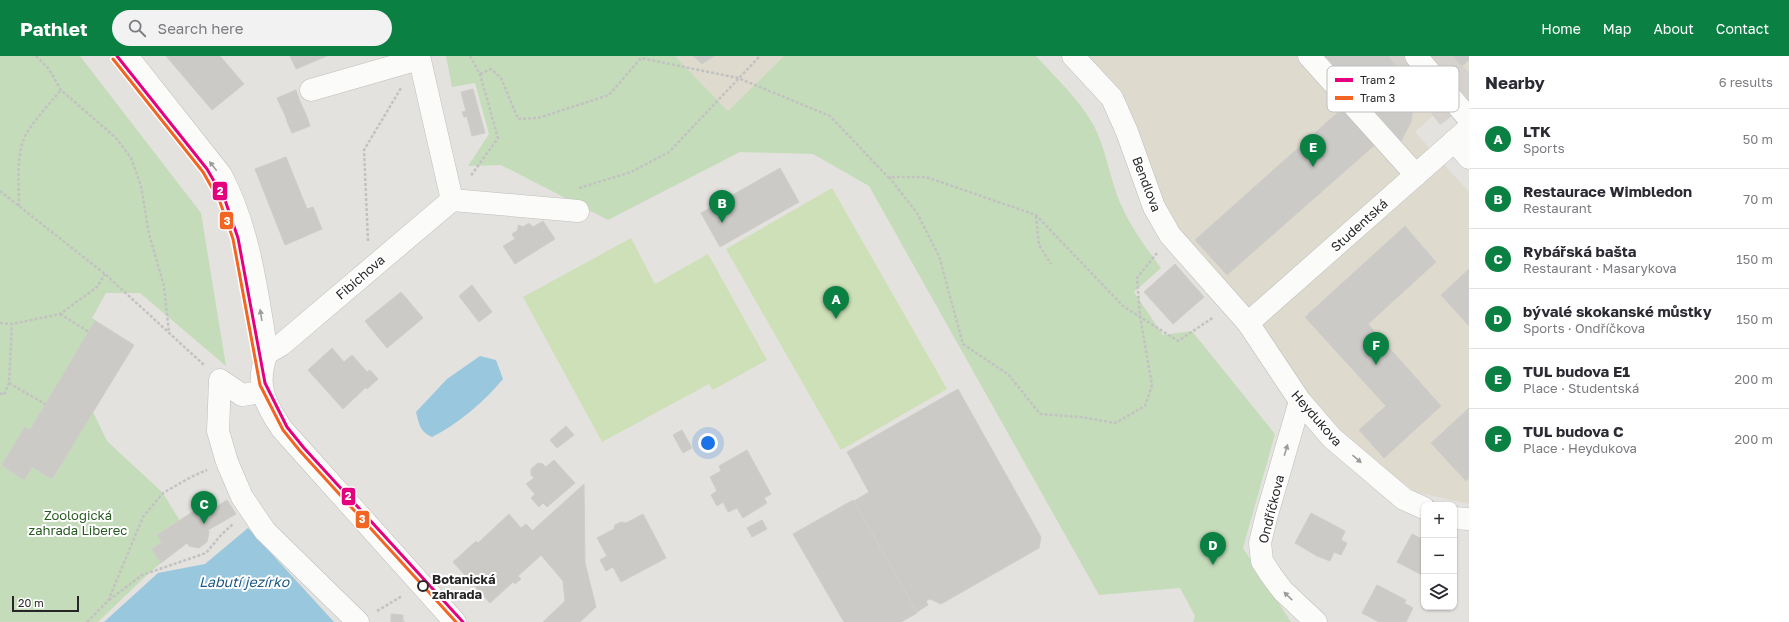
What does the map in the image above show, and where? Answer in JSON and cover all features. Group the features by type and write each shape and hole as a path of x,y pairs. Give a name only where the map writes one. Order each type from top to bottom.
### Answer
{"street":[{"path":"127,56 221,175 232,196 245,236 256,285 267,353 261,369 262,392 268,407 278,424 298,450 455,622"},
{"name":"Bendlova","path":"1073,56 1112,98 1127,132 1154,207 1170,236 1248,323"},
{"path":"1309,56 1327,76"},
{"path":"1416,56 1424,66"},
{"path":"311,90 419,57 452,200 578,211"},
{"path":"1459,107 1469,119"},
{"path":"1359,112 1416,175"},
{"path":"1462,134 1469,158"},
{"name":"Studentská","path":"1248,323 1462,134"},
{"name":"Fibichova","path":"267,353 281,345 369,268 452,200"},
{"name":"Heydukova","path":"1248,323 1300,401 1332,438 1404,499 1421,507"},
{"path":"220,380 242,395 262,392"},
{"path":"220,380 218,431 227,462 242,497 265,531 365,618"},
{"name":"Ondříčkova","path":"1300,401 1260,543 1262,561 1271,575 1283,591 1316,622"},
{"path":"1457,518 1469,519"}],"path":[{"path":"36,56 49,68 61,90 116,138 131,158 141,186 149,234 164,286 169,333"},
{"path":"470,56 480,74 498,138 472,171"},
{"path":"577,189 631,172 669,152 760,56"},
{"path":"369,268 364,150 419,57"},
{"path":"480,74 491,69 501,78 518,119 538,118 610,95 640,57 738,78 830,116 888,177 917,213 939,256 963,344 1009,375 1040,414 1081,417 1116,423 1145,406 1152,386 1140,316 1138,278 1170,236"},
{"path":"20,206 18,172 27,132 61,90"},
{"path":"888,177 926,176 1036,215 1123,306 1178,341 1232,305"},
{"path":"0,191 105,274 220,380"},
{"path":"1036,215 1038,245 1051,264"},
{"path":"0,323 12,324 60,314 97,287 105,274"},
{"path":"60,314 89,332"},
{"path":"0,393 4,395 9,383 12,324"},
{"path":"9,383 45,404"},
{"path":"108,601 143,517 163,493 191,477 227,462"},
{"path":"87,622 108,601 142,574 206,553 221,535 250,509"},
{"path":"365,618 404,595"}],"shaded area":[{"path":"675,56 784,56 728,111"},
{"path":"1086,56 1469,56 1469,83 1459,92 1459,66 1327,66 1327,112 1437,112 1415,132 1469,192 1469,504 1416,492 1332,432 1176,225"},
{"path":"1388,56 1453,56 1469,72 1469,103 1459,111 1459,66 1396,66"},
{"path":"1430,112 1457,112 1440,125"}],"green space":[{"name":"Zoologická zahrada Liberec","path":"0,56 80,56 201,213 226,366 140,293 106,293 92,318 134,345 93,412 107,441 163,493 180,521 162,542 152,549 161,563 98,622 0,622"},
{"path":"446,56 675,56 728,111 784,56 1036,56 1075,98 1094,126 1107,160 1121,205 1136,233 1161,268 1134,292 1163,335 1192,331 1275,434 1243,548 1291,622 1193,622 1195,616 1180,588 1099,595 869,186 813,154 740,152 608,220 501,165 468,166 489,134 475,83 452,87"},
{"path":"832,188 947,389 841,450 726,249"},
{"path":"631,238 655,284 708,254 767,360 713,390 709,384 602,442 523,297"}],"water":[{"path":"480,356 496,360 503,379 488,396 451,426 432,437 425,433 422,430 416,412 447,379"},
{"name":"Labutí jezírko","path":"248,528 334,622 104,622 158,573 205,564"}],"building":[{"path":"166,56 220,56 244,84 212,110"},
{"path":"290,56 327,56 296,69"},
{"path":"693,56 714,56 702,64"},
{"path":"1325,56 1377,56 1388,66 1334,66"},
{"path":"1377,56 1388,56 1396,66 1388,66"},
{"path":"1453,56 1469,56 1469,60 1462,66"},
{"path":"473,89 485,133 472,136 467,117 464,117 462,112 466,111 461,92"},
{"path":"296,90 299,99 281,107 277,98"},
{"path":"299,99 303,108 285,115 281,107"},
{"path":"303,108 307,117 288,124 285,115"},
{"path":"1338,112 1350,112 1377,143 1227,275 1195,240"},
{"path":"1375,112 1409,112 1411,122 1401,141"},
{"path":"1409,112 1412,112 1411,122"},
{"path":"307,117 310,126 292,133 288,124"},
{"path":"286,157 307,209 313,207 322,229 285,245 255,169"},
{"path":"780,168 799,202 720,247 701,213"},
{"path":"543,221 555,239 515,264 503,246 515,239 512,234 518,230 518,225 523,227 529,223 533,227"},
{"path":"1405,226 1436,262 1368,324 1441,406 1384,458 1359,430 1386,406 1305,317"},
{"path":"1175,264 1204,297 1173,324 1144,292"},
{"path":"1469,269 1469,326 1441,295"},
{"path":"472,285 492,312 479,322 459,296"},
{"path":"401,292 423,318 387,348 365,321"},
{"path":"95,321 134,345 52,479 32,467 24,480 2,465 25,427 30,430"},
{"path":"332,348 344,362 352,355 367,372 370,370 378,379 367,389 366,387 343,409 308,370"},
{"path":"958,389 1041,537 1039,548 941,604 930,599 926,601 928,605 917,612 854,501 869,492 847,452"},
{"path":"1469,408 1469,478 1466,481 1431,443"},
{"path":"566,426 574,435 557,448 550,440"},
{"path":"682,430 692,448 683,453 673,435"},
{"path":"747,450 771,494 764,498 767,503 743,518 737,508 728,512 723,502 717,506 711,495 717,491 710,477 721,471 719,466"},
{"path":"554,460 575,483 547,507 543,503 539,507 531,498 535,494 526,484 534,478 531,475 531,469 538,463 543,464 546,467"},
{"path":"584,484 585,563 596,607 580,622 543,622 565,601 563,581 541,555 549,548 532,531"},
{"path":"210,498 216,507 227,500 236,514 208,530 207,542 199,548 189,546 187,543 161,563 152,549 162,542 157,535 200,507 199,506"},
{"path":"853,500 917,613 901,622 844,622 793,534"},
{"path":"1311,513 1345,531 1341,540 1347,543 1341,555 1334,552 1330,561 1317,556 1295,543"},
{"path":"509,514 521,528 526,524 549,548 518,576 521,579 515,584 513,582 490,603 453,562 476,541 478,543"},
{"path":"643,514 666,558 621,582 613,567 606,571 600,560 607,556 597,538 614,529 615,525 621,522 626,523"},
{"path":"762,520 767,529 752,537 747,528"},
{"path":"1412,534 1421,538 1421,574 1397,562"},
{"path":"1377,585 1406,600 1404,603 1413,608 1406,622 1379,622 1362,613"},
{"path":"391,614 403,615 403,621 405,622 391,622"}],"tram line":[{"name":"2","path":"117,56 207,169 225,200 238,238 265,383 287,427 304,448 463,622"},
{"name":"3","path":"113,59 203,172 220,202 233,239 260,385 283,430 300,451 456,622"}],"place":[{"name":"TUL budova E1","path":"1313,167"},
{"name":"Restaurace Wimbledon","path":"722,223"},
{"name":"LTK","path":"836,319"},
{"name":"TUL budova C","path":"1376,365"},
{"name":"Rybářská bašta","path":"204,524"},
{"name":"bývalé skokanské můstky","path":"1213,565"},
{"name":"Botanická zahrada","path":"423,586"}]}
